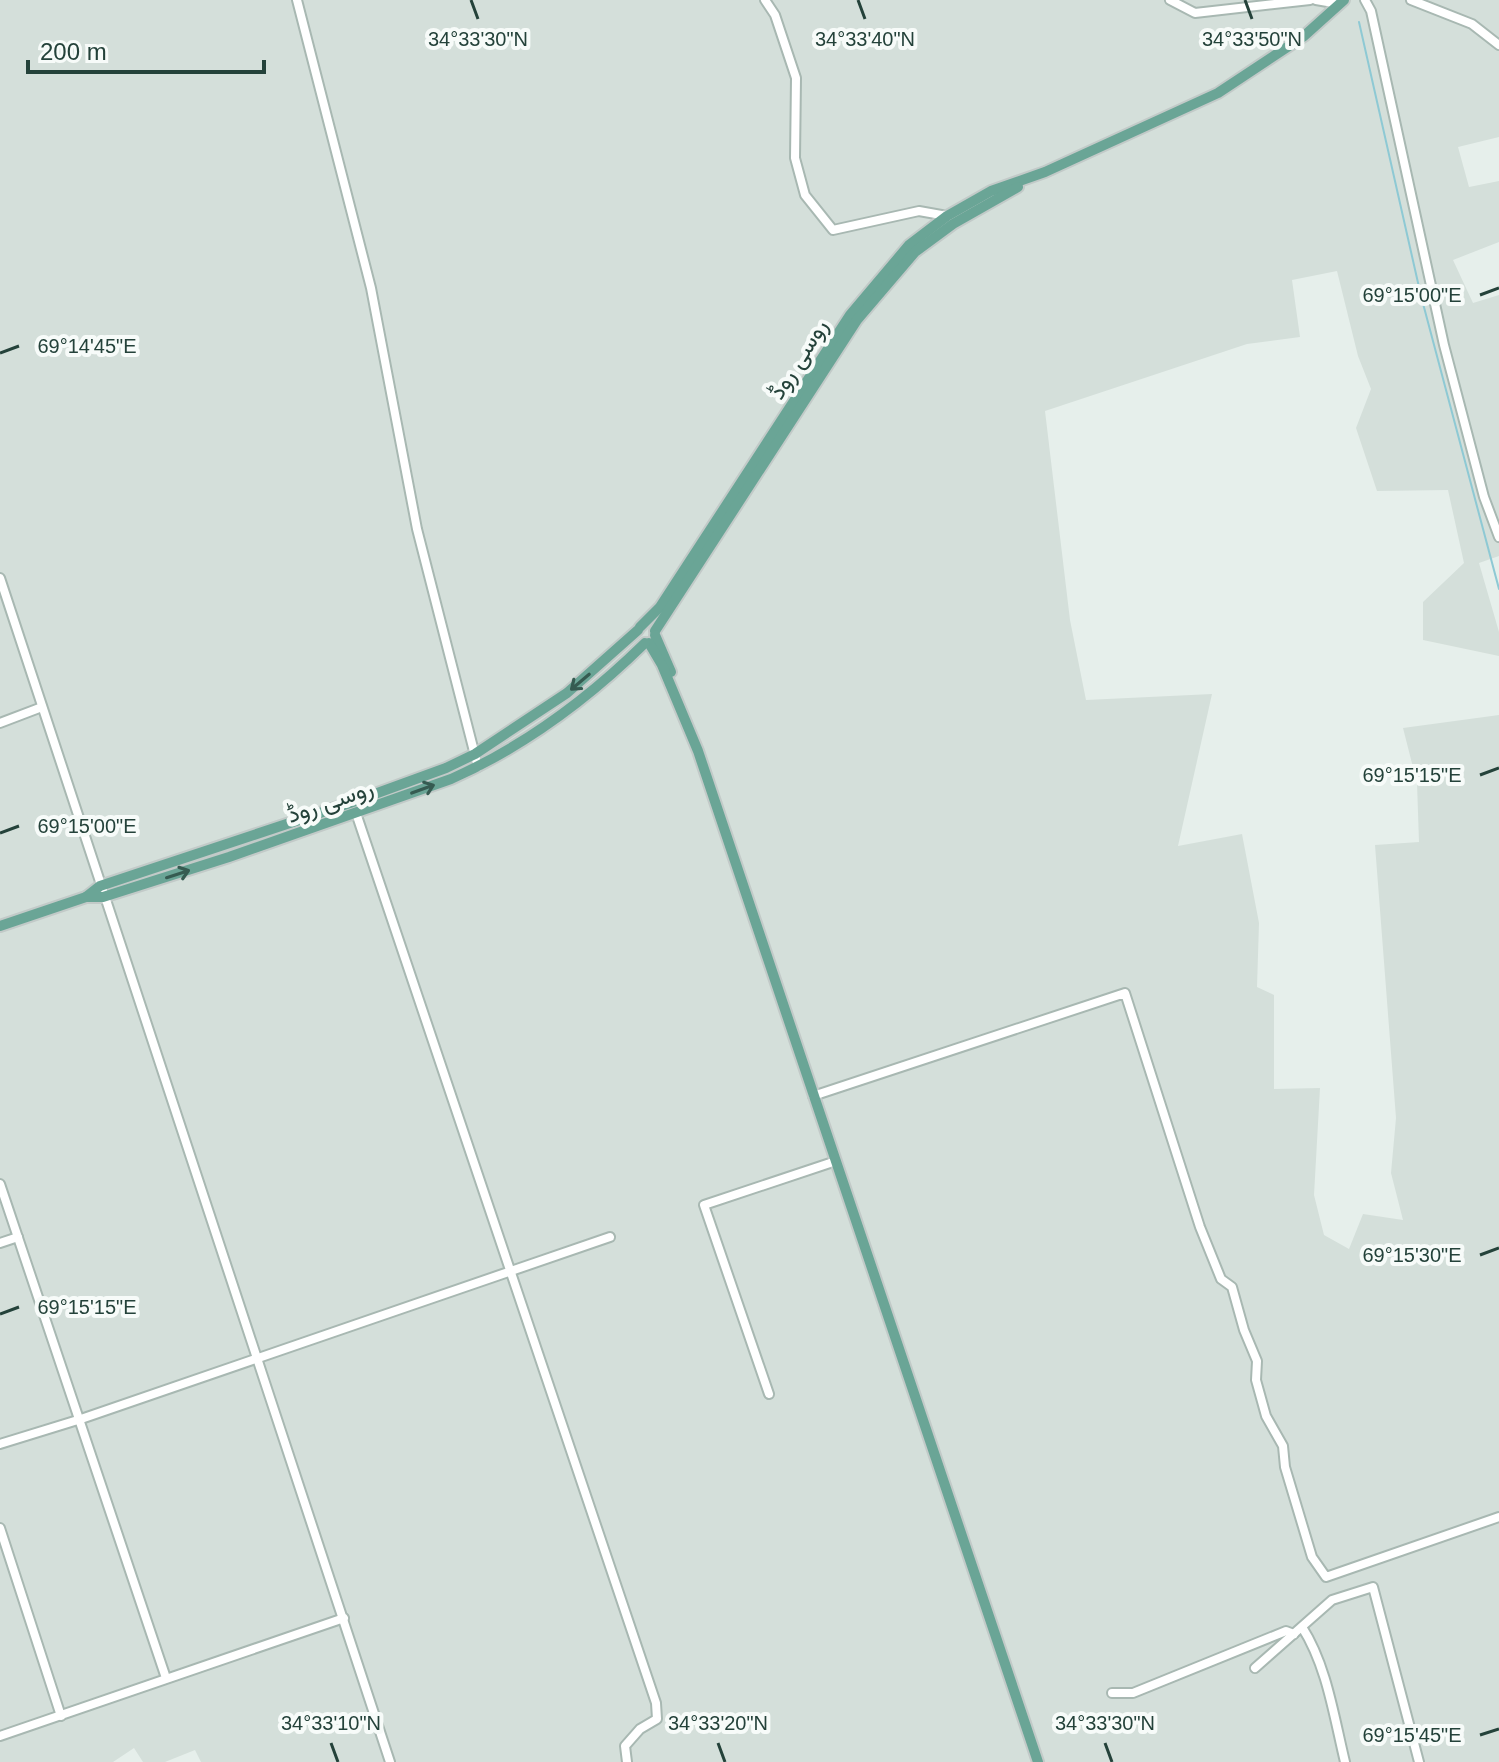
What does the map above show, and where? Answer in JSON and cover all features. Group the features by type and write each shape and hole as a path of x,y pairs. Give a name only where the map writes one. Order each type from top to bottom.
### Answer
{"main road":[{"name":"روسی روڈ","path":"0,926 356,813 478,767 568,710 651,638 857,320 915,252 953,224 1045,172 1218,93 1304,36 1342,2"},
{"name":"روسی روڈ","path":"102,892 378,793 475,754 567,693 660,607 850,315 909,245 947,216 991,191 1045,172"},
{"path":"639,628 650,626 651,638 698,751 1038,1762"}],"street":[{"path":"297,0 371,288 417,529 478,767"},
{"path":"765,0 775,15 796,78 795,158 805,195 833,230 919,211 947,216"},
{"path":"1170,0 1195,13 1313,0 1342,2"},
{"path":"1365,0 1371,11 1444,345 1484,497 1499,536"},
{"path":"1411,0 1472,24 1499,45"},
{"path":"0,578 390,1762"},
{"path":"0,723 42,707"},
{"path":"356,813 656,1703 657,1719 640,1729 625,1746 627,1762"},
{"path":"813,1096 1125,993 1200,1227 1221,1279 1232,1287 1257,1361 1256,1380 1266,1416 1283,1446 1285,1467 1312,1557 1326,1577 1499,1517"},
{"path":"769,1394 704,1205 836,1161"},
{"path":"0,1184 166,1678"},
{"path":"0,1243 18,1237"},
{"path":"0,1444 610,1237"},
{"path":"0,1528 61,1716"},
{"path":"1255,1668 1332,1600 1373,1587 1419,1762"},
{"path":"0,1736 344,1618"},
{"path":"1302,1627 1312,1642 1323,1675 1345,1762"},
{"path":"1112,1693 1133,1693 1286,1631 1294,1634"}],"shaded area":[{"path":"0,0 1499,0 1499,137 1458,147 1469,187 1499,181 1499,242 1453,260 1473,303 1499,295 1499,556 1479,563 1499,632 1499,656 1423,640 1423,602 1464,563 1448,490 1377,491 1356,428 1371,389 1358,356 1337,271 1292,280 1300,337 1247,344 1045,411 1070,620 1086,700 1212,694 1178,846 1242,834 1259,923 1257,987 1274,995 1274,1089 1320,1088 1314,1195 1324,1235 1349,1249 1363,1214 1403,1220 1391,1173 1396,1118 1375,845 1419,842 1417,783 1403,728 1499,715 1499,1762 201,1762 195,1750 165,1762 143,1762 134,1748 113,1762 0,1762"}],"waterway":[{"path":"1359,22 1421,296 1499,589"}]}
